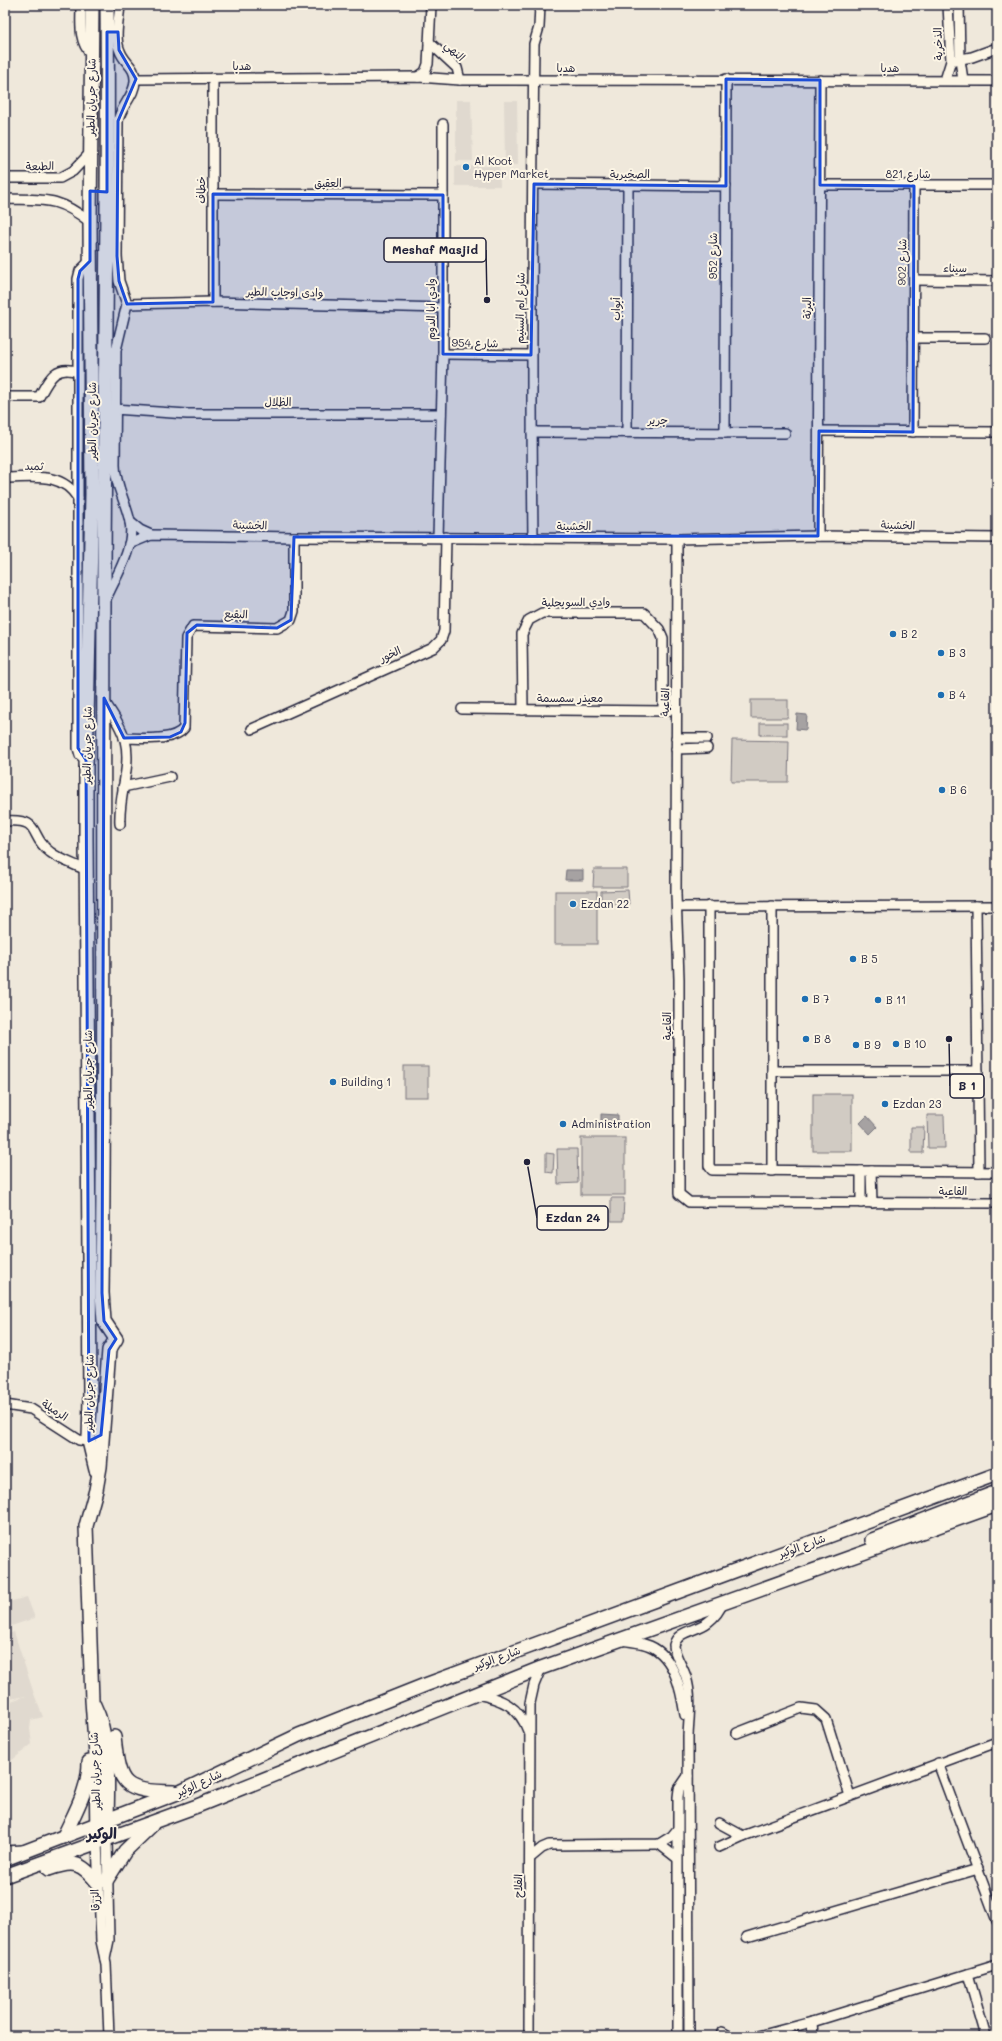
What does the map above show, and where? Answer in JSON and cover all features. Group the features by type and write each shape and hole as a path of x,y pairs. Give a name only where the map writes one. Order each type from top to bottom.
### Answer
{"street":[{"path":"81,5 82,35 85,46 91,54"},
{"name":"شارع جريان الطير","path":"92,5 90,153 92,494 83,660 86,760 90,1332 89,1441 97,1484"},
{"name":"شارع جريان الطير","path":"107,5 112,32 119,50 133,70 136,79"},
{"name":"شارع جريان الطير","path":"101,1831 96,1756 98,1724 92,1700 86,1526 100,1466 101,1435 109,1350 116,1339 104,1321 102,1294 104,1096 104,604 108,192 112,32 120,5"},
{"name":"النهي","path":"428,64 431,5"},
{"name":"شارع ام السنيم","path":"532,538 531,355 534,184 533,80 534,44 540,26 540,5"},
{"name":"الذخرية","path":"948,5 956,60 963,80"},
{"name":"الذخرية","path":"944,80 956,60 959,5"},
{"name":"النهي","path":"429,42 457,68 460,80"},
{"path":"956,60 997,48"},
{"path":"418,77 425,72 428,64"},
{"path":"428,64 439,78"},
{"name":"هدبا","path":"136,79 418,77 460,80 726,79 997,81"},
{"name":"خطاف","path":"213,78 213,302"},
{"path":"127,304 119,281 116,256 118,120 120,111 134,88 136,79"},
{"name":"شارع 952","path":"725,433 726,79"},
{"name":"البرثة","path":"818,536 820,80"},
{"name":"وادي ابا الدوم","path":"441,469 443,354 443,124"},
{"name":"الطبعة","path":"5,178 60,178 74,171 90,153"},
{"name":"الصخبرية","path":"534,184 726,186"},
{"name":"شارع 821","path":"820,185 997,185"},
{"name":"أبواب","path":"628,186 628,432"},
{"name":"شارع 902","path":"913,432 914,186"},
{"path":"90,191 108,192"},
{"name":"العقيق","path":"213,194 443,195"},
{"path":"5,199 56,201 68,207 90,222"},
{"path":"83,660 78,498 78,279 80,271 90,261"},
{"name":"سيناء","path":"914,280 997,280"},
{"name":"وادى اوجاب الطير","path":"127,304 213,302 443,308"},
{"name":"شارع جريان الطير","path":"104,604 129,544 130,522 115,472 114,409 116,342 127,304"},
{"path":"913,338 985,338"},
{"name":"شارع 954","path":"443,354 531,355"},
{"path":"5,397 39,397 52,376 59,370 69,369 78,372"},
{"name":"الظلال","path":"114,409 179,414 441,414"},
{"path":"819,431 997,432"},
{"name":"جرير","path":"532,432 785,433"},
{"name":"الخور","path":"252,729 407,661 436,645 441,640 444,631 441,469"},
{"path":"78,472 73,477 62,481 78,498"},
{"name":"ثميد","path":"5,478 47,478 62,481"},
{"name":"الخشينة","path":"130,522 140,530 151,535"},
{"name":"الخشينة","path":"129,544 151,535 532,538 818,536 997,538"},
{"name":"البقيع","path":"124,738 173,737 181,732 185,723 187,633 193,626 277,628 291,620 294,604 294,537"},
{"name":"القاعية","path":"677,538 676,749 680,1194 688,1202 997,1203"},
{"name":"وادي السويحلية","path":"523,710 522,634 528,620 542,613 644,614 659,629 663,638 663,710"},
{"path":"104,701 124,738 127,760 120,806 120,824"},
{"name":"معيذر سمسمة","path":"462,709 677,711"},
{"path":"676,738 707,738"},
{"path":"676,749 707,748"},
{"path":"123,787 170,777"},
{"path":"5,821 20,820 28,823 35,831 42,844 50,852 86,870"},
{"path":"709,906 709,1166 714,1171 997,1172"},
{"path":"772,906 772,1171"},
{"path":"976,906 979,1172"},
{"path":"677,907 997,906"},
{"path":"772,1071 978,1071"},
{"path":"861,1172 861,1202"},
{"path":"871,1172 872,1203"},
{"path":"90,1332 98,1329 111,1331"},
{"name":"الرميلة","path":"5,1405 31,1409 79,1440 89,1441"},
{"path":"89,1441 101,1435"},
{"name":"شارع الوكير","path":"5,1876 299,1735 425,1685 997,1474"},
{"path":"810,1570 829,1557 848,1549 997,1492"},
{"name":"شارع الوكير","path":"5,1859 64,1836 157,1821 541,1668 810,1570 997,1505"},
{"path":"689,2036 688,1736 690,1693 687,1677 675,1653 674,1645 681,1635 704,1625 713,1618 723,1602"},
{"path":"618,1640 651,1646 668,1660 681,1693 688,1736"},
{"name":"الفلاح","path":"529,2036 529,1736 531,1694 541,1668"},
{"name":"الفلاح","path":"476,1693 496,1698 510,1704 521,1715 529,1736"},
{"path":"737,1733 801,1708 816,1710 826,1719 850,1796"},
{"path":"64,1836 87,1782 89,1742 98,1724 109,1725 113,1733 117,1768 130,1786 146,1791 180,1792"},
{"path":"719,1847 743,1836 997,1742"},
{"path":"938,1763 997,1921"},
{"path":"678,2036 677,1830 679,1789 688,1776"},
{"path":"5,1883 69,1863 81,1866 102,1882 125,1851 157,1821"},
{"path":"719,1823 743,1836"},
{"path":"530,1858 535,1852 549,1846 659,1844 672,1836 677,1830"},
{"path":"5,1869 24,1860 101,1831"},
{"name":"الزرقا","path":"101,1831 102,1947 105,1959 109,2036"},
{"path":"659,1844 677,1858"},
{"path":"5,1850 28,1850"},
{"path":"747,1937 978,1869"},
{"path":"677,1915 688,1931"},
{"path":"759,2036 812,2022 997,1965"},
{"path":"968,1974 986,2036"},
{"path":"812,2022 813,2036"}],"highlighted area":[{"path":"107,32 118,32 119,50 136,79 118,121 117,256 119,281 127,304 213,302 213,194 443,195 443,354 531,355 534,184 726,186 726,79 820,80 820,185 914,186 913,432 819,431 818,536 294,537 291,620 277,628 197,625 187,633 185,723 181,732 170,737 124,738 104,698 102,1293 104,1321 116,1339 109,1350 101,1435 89,1441 86,760 78,748 78,279 80,271 90,261 90,191 107,192"}],"shaded area":[{"path":"456,100 471,100 473,161 456,161"},
{"path":"504,101 517,101 518,165 505,165"},
{"path":"455,166 499,166 500,186 455,186"},
{"path":"751,700 788,700 788,718 751,718"},
{"path":"797,714 807,715 806,730 796,729"},
{"path":"760,723 787,723 787,735 760,735"},
{"path":"732,740 789,741 788,782 731,782"},
{"path":"594,869 627,869 627,887 593,887"},
{"path":"566,870 583,870 583,880 565,880"},
{"path":"628,890 629,904 601,904 601,891"},
{"path":"555,891 597,891 597,944 555,944"},
{"path":"404,1066 428,1066 428,1097 404,1097"},
{"path":"813,1094 852,1094 852,1151 813,1151"},
{"path":"601,1114 618,1115 618,1124 601,1123"},
{"path":"927,1115 944,1115 945,1148 928,1148"},
{"path":"867,1116 877,1127 870,1134 860,1123"},
{"path":"911,1127 924,1127 923,1153 911,1153"},
{"path":"581,1138 625,1138 625,1195 581,1195"},
{"path":"557,1149 577,1149 578,1183 558,1184"},
{"path":"546,1153 554,1154 553,1173 546,1172"},
{"path":"611,1198 624,1198 623,1221 611,1221"},
{"path":"27,1597 35,1618 5,1628 5,1603"},
{"path":"14,1632 43,1717 31,1720 30,1729 32,1744 11,1761 5,1744 5,1703 26,1696 5,1700 5,1635"}],"place":[{"name":"Al Koot Hyper Market","path":"466,167"},
{"name":"Meshaf Masjid","path":"487,300"},
{"name":"B 2","path":"893,634"},
{"name":"B 3","path":"941,653"},
{"name":"B 4","path":"941,695"},
{"name":"B 6","path":"942,790"},
{"name":"Ezdan 22","path":"573,904"},
{"name":"B 5","path":"853,959"},
{"name":"B 7","path":"805,999"},
{"name":"B 11","path":"878,1000"},
{"name":"B 8","path":"806,1039"},
{"name":"B 1","path":"949,1039"},
{"name":"B 10","path":"896,1044"},
{"name":"B 9","path":"856,1045"},
{"name":"Building 1","path":"333,1082"},
{"name":"Ezdan 23","path":"885,1104"},
{"name":"Administration","path":"563,1124"},
{"name":"Ezdan 24","path":"527,1162"}],"district":[{"name":"الوكير","path":"102,1834"}]}
